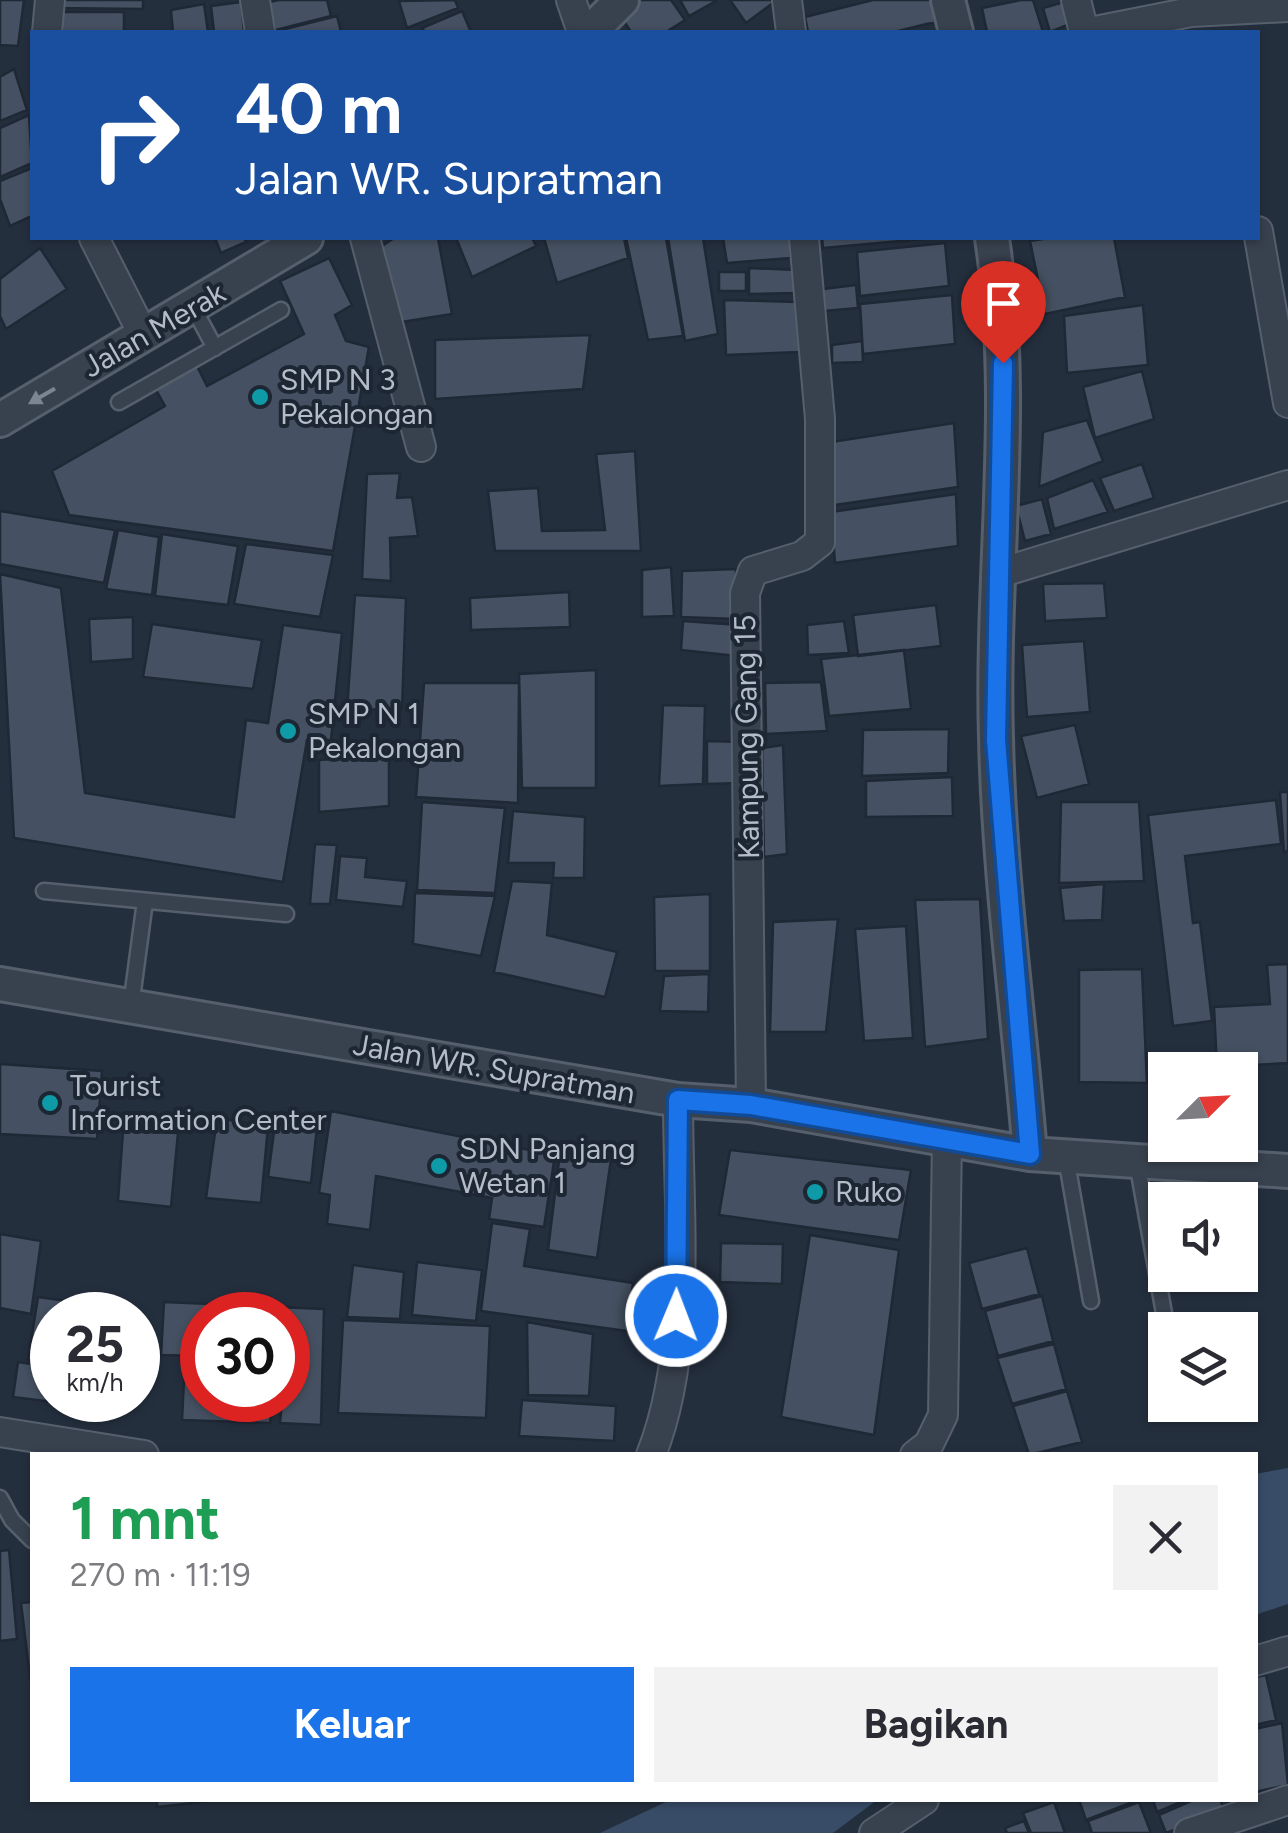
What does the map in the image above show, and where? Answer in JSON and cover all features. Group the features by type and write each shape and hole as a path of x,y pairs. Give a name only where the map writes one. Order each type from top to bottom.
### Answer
{"street":[{"path":"47,30 50,0"},
{"path":"255,0 260,30"},
{"path":"571,0 581,30"},
{"path":"592,30 622,0"},
{"path":"787,0 791,30"},
{"path":"948,0 956,30"},
{"path":"1076,0 1086,30"},
{"path":"1109,30 1196,22 1288,7"},
{"path":"95,240 144,336"},
{"name":"Jalan Merak","path":"0,420 303,240"},
{"path":"366,240 420,446"},
{"name":"Kampung Gang 15","path":"751,1105 744,593 753,571 802,556 820,542 820,419 804,240"},
{"path":"992,240 1006,403 996,574 996,740 1030,1154"},
{"path":"1260,240 1288,403"},
{"path":"996,574 1288,485"},
{"name":"Jalan WR. Supratman","path":"0,984 678,1100 751,1105 1030,1154 1288,1171"},
{"path":"653,1452 670,1395 676,1350 678,1100"},
{"path":"919,1452 929,1444 943,1415 947,1138"},
{"path":"0,1432 122,1452"},
{"path":"1258,1660 1288,1651"},
{"path":"1188,1833 1288,1800"},
{"path":"874,1833 921,1802"}],"lane":[{"path":"193,308 215,348"},
{"path":"119,402 281,310"},
{"path":"44,891 286,914"},
{"path":"131,1006 145,901"},
{"path":"1066,1156 1090,1300"},
{"path":"1137,1161 1164,1312"},
{"path":"0,1498 12,1520 30,1538"}],"water":[{"path":"1288,1468 1288,1604 1258,1614 1258,1473"},
{"path":"666,1802 874,1802 833,1833 600,1833"}],"building":[{"path":"0,0 24,0 18,46 0,45"},
{"path":"54,0 143,0 143,9 53,8"},
{"path":"327,0 331,16 272,30 265,3"},
{"path":"455,0 458,8 407,28 399,1"},
{"path":"639,0 671,0 685,20 669,30 630,30 620,15"},
{"path":"680,0 716,0 716,1 689,16"},
{"path":"730,0 777,0 746,23"},
{"path":"873,0 932,0 935,22 902,30 808,30 805,17"},
{"path":"1033,0 1042,30 987,30 982,8"},
{"path":"241,2 244,30 214,30 211,6"},
{"path":"1064,2 1070,24 1049,30 1043,8"},
{"path":"204,4 208,30 173,30 171,10"},
{"path":"462,11 470,30 424,30"},
{"path":"61,12 124,12 124,30 60,30"},
{"path":"337,16 340,30 281,30"},
{"path":"14,69 27,110 0,121 0,77"},
{"path":"29,115 30,164 0,177 0,128"},
{"path":"30,169 30,217 10,226 0,199 0,181"},
{"path":"216,240 246,242 221,253"},
{"path":"391,240 438,240 452,314 389,324 379,248"},
{"path":"457,240 533,240 536,246 472,277"},
{"path":"545,240 624,240 628,258 557,283"},
{"path":"626,240 666,240 683,336 648,340"},
{"path":"668,240 703,240 718,334 685,341"},
{"path":"723,240 790,240 791,258 727,263"},
{"path":"822,240 912,240 823,248"},
{"path":"1114,240 1125,297 1045,314 1030,241"},
{"path":"945,243 949,286 860,296 857,252"},
{"path":"40,248 67,289 6,329 0,316 0,279"},
{"name":"SMP N 3 Pekalongan","path":"329,258 352,305 335,315 346,341 369,347 333,551 69,515 52,471 165,406 155,388 196,364 207,386 304,334 280,281"},
{"path":"749,268 797,270 798,293 749,294"},
{"path":"719,272 746,272 746,291 719,291"},
{"path":"856,285 858,308 824,311 823,289"},
{"path":"952,295 955,344 863,354 860,304"},
{"path":"724,300 798,302 800,352 726,355"},
{"path":"1143,305 1148,365 1067,373 1064,316"},
{"path":"590,335 583,389 435,399 435,340"},
{"path":"862,341 863,362 832,363 832,345"},
{"path":"1142,371 1154,419 1095,438 1083,387"},
{"path":"1087,420 1103,461 1039,487 1043,432"},
{"path":"954,423 958,487 835,505 825,443"},
{"path":"635,451 641,551 495,551 488,491 538,488 542,531 605,530 596,454"},
{"path":"1142,464 1154,498 1114,511 1100,478"},
{"path":"400,473 397,498 412,497 418,536 390,538 391,581 362,579 367,474"},
{"path":"1093,480 1108,512 1054,529 1047,498"},
{"path":"956,494 958,546 835,563 831,512"},
{"path":"1042,499 1051,534 1025,541 1016,506"},
{"path":"0,511 115,530 104,583 0,564"},
{"path":"118,530 159,537 152,595 106,589"},
{"path":"162,534 238,546 228,605 155,596"},
{"path":"246,544 333,555 320,617 234,604"},
{"path":"671,567 674,616 642,617 642,570"},
{"path":"736,569 736,619 681,617 682,571"},
{"name":"SMP N 1 Pekalongan","path":"0,574 61,588 85,793 234,817 246,720 268,723 283,625 342,633 331,740 307,740 283,882 14,838"},
{"path":"1104,583 1107,618 1045,621 1043,584"},
{"path":"569,592 570,627 471,630 470,598"},
{"path":"355,595 406,598 402,709 347,710"},
{"path":"936,605 941,646 858,656 853,615"},
{"path":"133,617 133,659 91,662 89,619"},
{"path":"683,621 739,625 737,656 681,650"},
{"path":"844,621 849,653 808,655 807,625"},
{"path":"152,624 262,640 253,689 143,677"},
{"path":"1084,641 1090,712 1027,717 1022,645"},
{"path":"904,650 911,709 829,716 821,659"},
{"path":"596,670 596,788 522,788 519,674"},
{"path":"821,682 827,731 766,734 765,683"},
{"path":"424,683 519,683 518,803 416,797"},
{"path":"663,705 705,706 703,784 659,786"},
{"path":"1075,725 1089,784 1037,798 1021,736"},
{"path":"949,729 948,773 862,776 863,730"},
{"path":"707,741 741,742 743,783 707,784"},
{"path":"783,745 787,854 764,857 762,748"},
{"path":"389,755 389,806 319,812 319,760"},
{"path":"952,777 953,816 866,817 866,781"},
{"path":"1280,792 1288,792 1288,851 1284,852"},
{"path":"1276,800 1281,844 1185,856 1193,923 1200,922 1212,1021 1173,1026 1148,815"},
{"path":"422,802 505,808 495,893 417,890"},
{"path":"1061,802 1139,802 1144,881 1059,883"},
{"path":"513,811 585,817 584,878 553,878 554,863 508,863"},
{"path":"315,844 337,845 330,904 310,904"},
{"path":"340,856 367,858 365,877 407,881 403,907 336,900"},
{"path":"512,881 552,883 547,935 617,952 605,997 494,972"},
{"path":"1104,884 1102,920 1064,921 1060,888"},
{"path":"415,893 495,896 481,956 413,944"},
{"path":"710,894 710,971 655,971 654,897"},
{"path":"980,899 988,1039 925,1047 915,900"},
{"path":"838,919 826,1032 770,1032 773,922"},
{"path":"906,926 913,1038 864,1041 855,929"},
{"path":"1288,964 1288,1063 1258,1065 1258,1052 1216,1052 1214,1007 1270,1004 1267,965"},
{"path":"1142,969 1147,1083 1079,1082 1079,970"},
{"path":"709,974 708,1012 660,1011 664,976"},
{"name":"Tourist Information Center","path":"0,1064 102,1071 97,1139 0,1134"},
{"name":"SDN Panjang Wetan 1","path":"331,1111 555,1155 544,1227 489,1219 492,1198 376,1176 370,1230 327,1224 330,1195 319,1193"},
{"path":"217,1118 268,1126 261,1203 206,1198"},
{"path":"275,1124 317,1127 311,1183 268,1177"},
{"path":"123,1131 178,1133 171,1207 118,1201"},
{"name":"SDN Panjang Wetan 1","path":"561,1144 612,1152 597,1258 548,1250"},
{"name":"Ruko","path":"730,1150 911,1170 899,1240 719,1215"},
{"path":"492,1223 530,1229 524,1266 633,1283 627,1331 481,1311"},
{"path":"0,1234 41,1241 34,1292 30,1292 30,1314 0,1308"},
{"path":"810,1235 899,1250 874,1435 781,1417"},
{"path":"721,1243 783,1244 782,1284 720,1282"},
{"path":"1027,1248 1039,1294 982,1309 969,1263"},
{"path":"417,1262 482,1270 476,1321 412,1315"},
{"path":"353,1265 404,1272 400,1319 347,1317"},
{"path":"1042,1296 1053,1341 998,1356 985,1311"},
{"path":"164,1302 180,1303 180,1355 161,1355"},
{"path":"310,1308 324,1309 321,1425 280,1423 310,1422"},
{"path":"343,1320 490,1326 486,1418 338,1413"},
{"path":"527,1322 593,1334 589,1396 528,1395"},
{"path":"1054,1344 1066,1389 1012,1404 997,1358"},
{"path":"18,1362 30,1364 30,1399 13,1397"},
{"path":"1067,1391 1082,1442 1028,1452 1013,1406"},
{"path":"522,1400 616,1406 614,1441 519,1436"},
{"path":"9,1550 17,1639 0,1641 0,1551"},
{"path":"30,1602 30,1677 21,1603"},
{"path":"1266,1675 1276,1720 1258,1724 1258,1676"},
{"path":"1282,1723 1288,1785 1258,1791 1258,1728"},
{"path":"157,1802 202,1802 157,1807"},
{"path":"1054,1802 1065,1833 1031,1833 1023,1813"},
{"path":"1080,1802 1133,1802 1086,1820"},
{"path":"1139,1802 1151,1833 1092,1833 1088,1821"},
{"path":"1154,1802 1181,1802 1157,1812"},
{"path":"1188,1802 1221,1802 1225,1811 1166,1833 1159,1815"},
{"path":"1024,1821 1029,1833 1007,1833 1005,1828"}],"place":[{"name":"SMP N 3 Pekalongan","path":"260,397"},
{"name":"SMP N 1 Pekalongan","path":"288,731"},
{"name":"Tourist Information Center","path":"50,1103"},
{"name":"SDN Panjang Wetan 1","path":"439,1166"},
{"name":"Ruko","path":"815,1192"}],"route":[{"path":"676,1316 678,1100 751,1105 1030,1154 996,740 996,574 1006,403 1003,363"}]}
